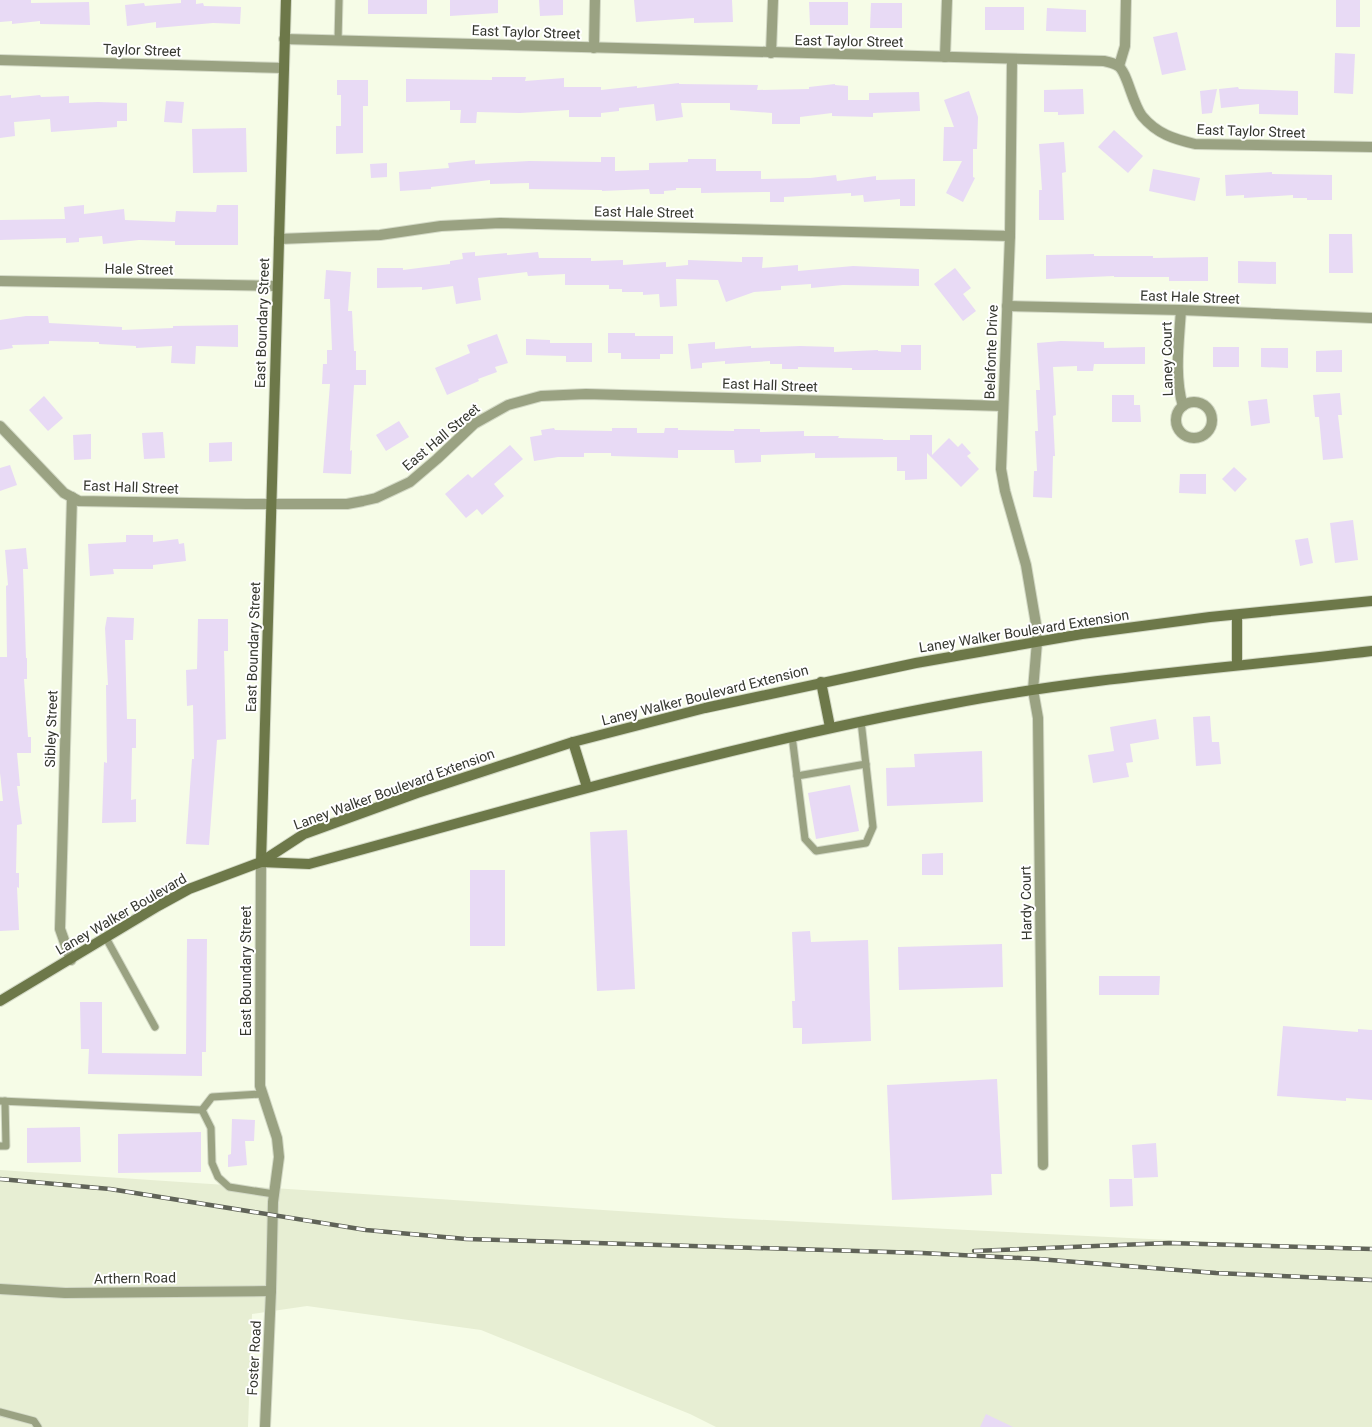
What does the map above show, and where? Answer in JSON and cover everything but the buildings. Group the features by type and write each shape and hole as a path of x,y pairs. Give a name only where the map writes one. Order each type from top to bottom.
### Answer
{"main road":[{"name":"East Boundary Street","path":"261,862 286,0"},
{"name":"Laney Walker Boulevard Extension","path":"261,862 304,834 473,774 573,742 705,708 821,682 916,663 1082,634 1237,615 1372,601"},
{"path":"1237,615 1237,664"},
{"path":"261,862 310,864 587,787 792,736 949,704 1111,678 1372,651"},
{"path":"821,682 830,728"},
{"path":"573,742 587,787"},
{"name":"Laney Walker Boulevard","path":"0,1001 189,889 261,862"}],"street":[{"path":"594,48 595,0"},
{"path":"771,53 773,0"},
{"path":"946,57 947,0"},
{"path":"1119,66 1125,46 1126,0"},
{"name":"East Taylor Street","path":"284,39 1012,60 1104,61 1119,66 1126,76 1134,103 1142,116 1168,137 1195,144 1372,147"},
{"name":"Taylor Street","path":"0,60 284,68"},
{"name":"Belafonte Drive","path":"1012,60 1010,236 1001,469 1005,491 1026,565 1036,624 1037,642"},
{"name":"East Hale Street","path":"279,239 380,235 441,226 500,222 1010,236"},
{"name":"Hale Street","path":"0,281 277,286"},
{"name":"East Hale Street","path":"1007,306 1180,310 1372,318"},
{"name":"Laney Court","path":"1180,310 1178,370 1180,396 1183,406"},
{"name":"East Hall Street","path":"0,426 56,486 79,501 347,504 376,498 410,482 438,459 474,424 508,405 541,396 586,394 1003,406"},
{"name":"Sibley Street","path":"71,960 60,929 72,497"},
{"name":"Hardy Court","path":"1037,642 1033,690 1038,718 1044,1165"},
{"name":"East Boundary Street","path":"261,862 259,1064 262,1094 277,1138 279,1157 274,1194 271,1291"},
{"name":"Arthern Road","path":"0,1289 65,1293 271,1291"},
{"name":"Foster Road","path":"265,1427 271,1291"}],"lane":[{"path":"338,41 339,0"},
{"path":"792,736 805,839 816,851 866,843 873,827 861,721"},
{"path":"797,776 866,764"},
{"path":"106,938 155,1027"},
{"path":"202,1110 212,1097 262,1094"},
{"path":"0,1146 6,1146 3,1101 202,1110"},
{"path":"202,1110 211,1128 212,1163 218,1177 230,1187 274,1194"},
{"path":"0,1412 34,1421 38,1427"}],"shaded area":[{"path":"0,1170 725,1218 1372,1250 1372,1427 716,1427 690,1414 481,1330 307,1306 252,1314 248,1427 0,1427"}],"railway":[{"path":"0,1179 110,1189 366,1230 466,1239 922,1253 1038,1259 1216,1273 1372,1280"},
{"path":"974,1251 1169,1243 1372,1249"}]}
